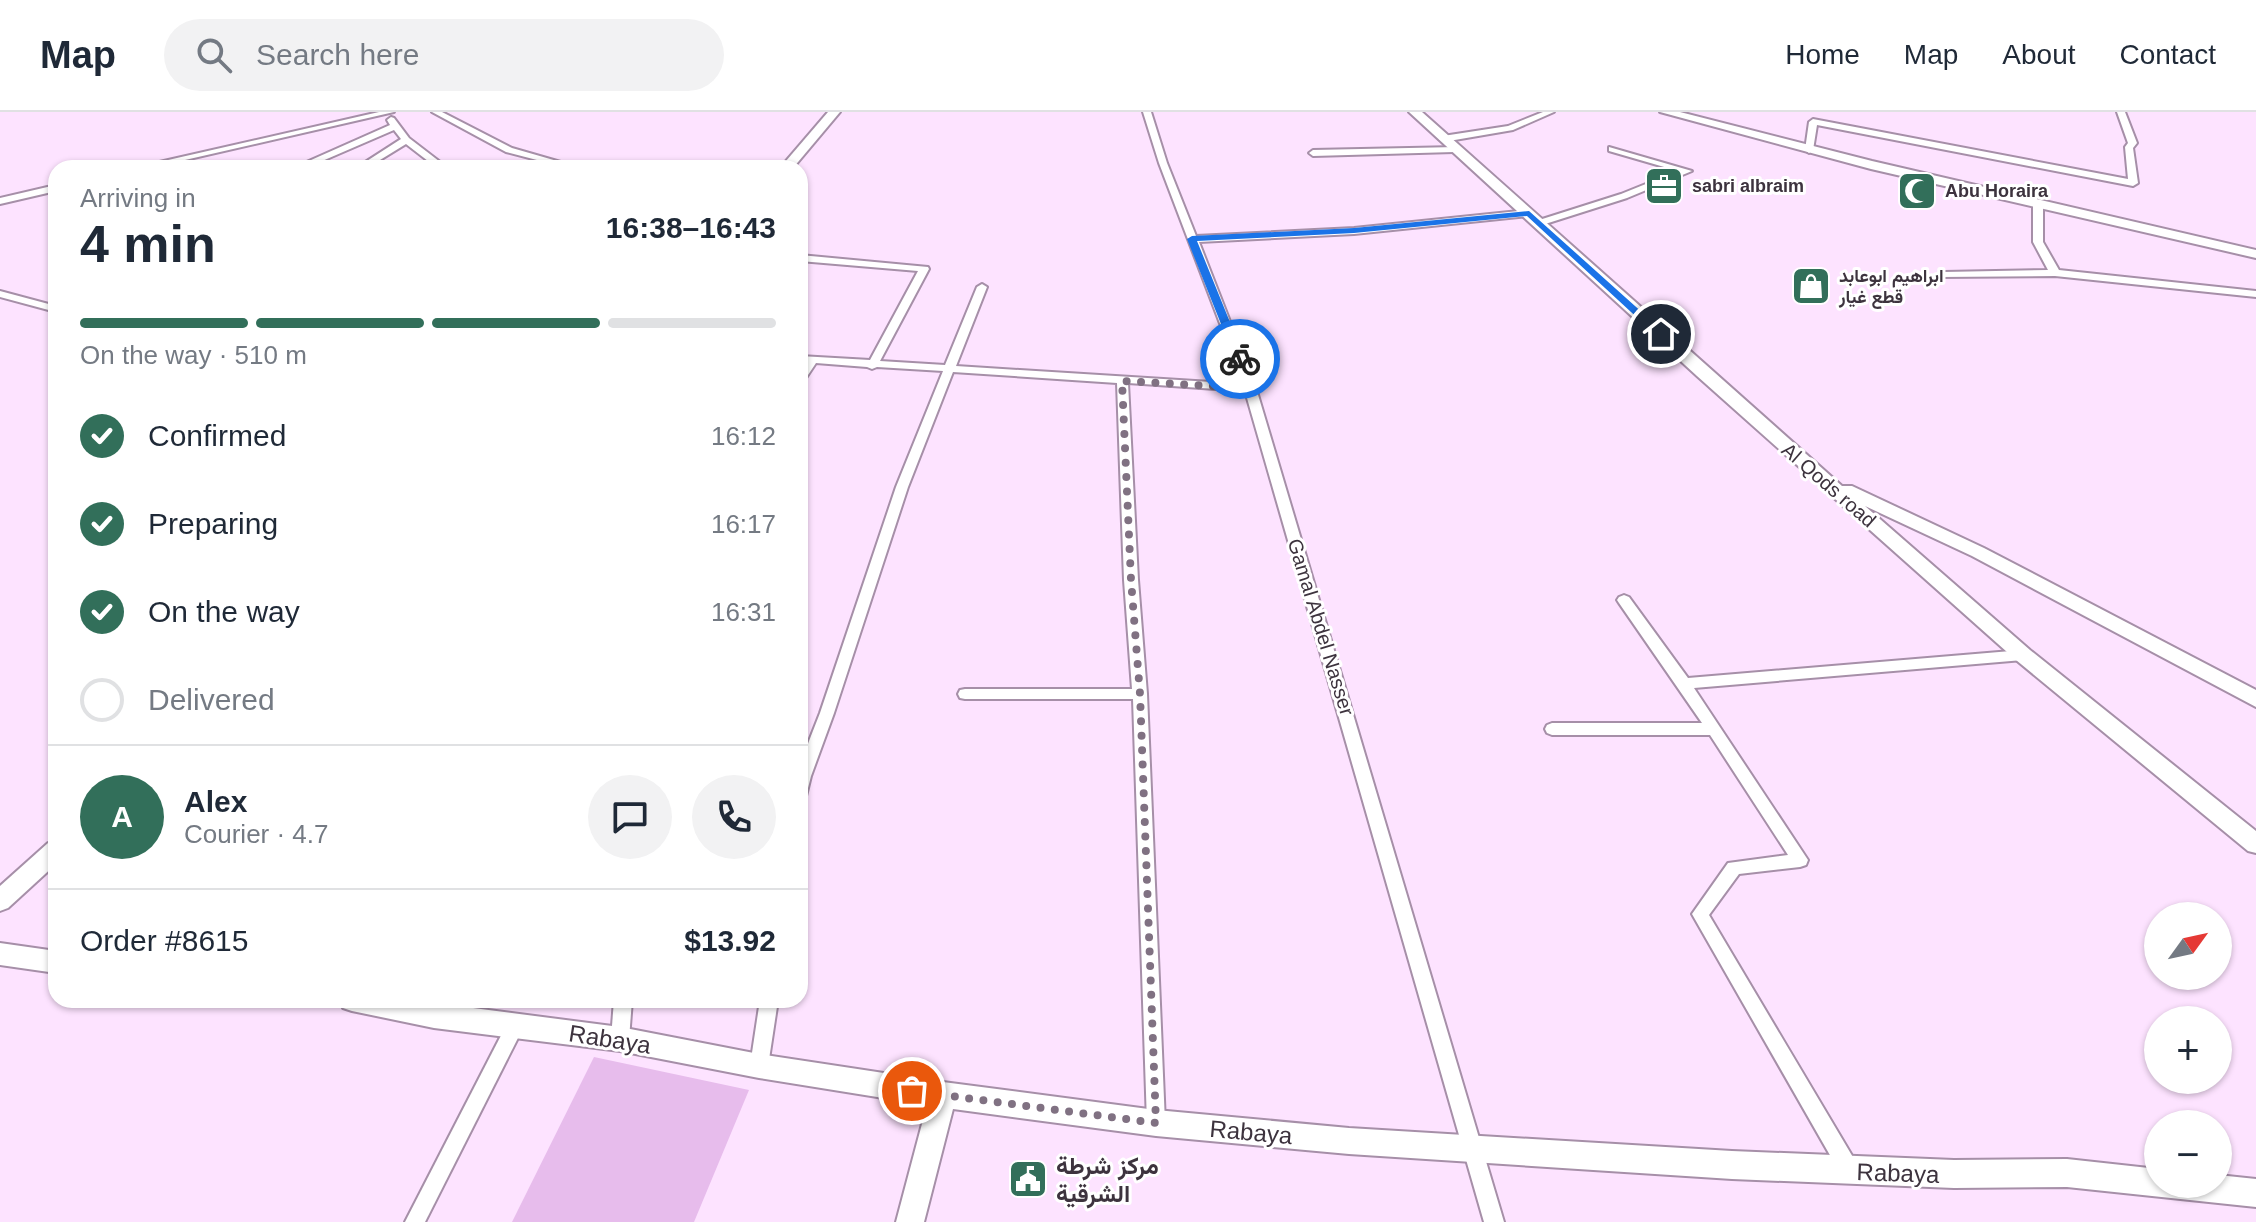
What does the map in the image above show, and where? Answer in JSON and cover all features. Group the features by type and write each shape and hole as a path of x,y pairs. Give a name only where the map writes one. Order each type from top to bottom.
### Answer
{"street":[{"path":"174,160 388,112 406,140 432,160"},
{"path":"436,112 509,150 548,160"},
{"path":"793,160 834,112"},
{"name":"Gamal Abdel Nasser","path":"1147,112 1250,388 1494,1222"},
{"name":"Al Qods road","path":"1415,112 2023,655 2256,844"},
{"path":"1313,153 1448,144 1510,128 1550,112"},
{"path":"1666,112 1809,150 2256,254"},
{"path":"1809,150 1814,117 2133,183 2129,147 2133,143 2121,112"},
{"path":"316,160 395,126"},
{"path":"374,160 406,140"},
{"path":"1192,239 1534,218 1624,196 1687,171 1612,149"},
{"path":"0,201 48,190"},
{"path":"2038,205 2038,242 2055,273"},
{"path":"808,259 924,269 872,366"},
{"path":"1944,275 2055,273 2256,294"},
{"path":"808,763 902,487 982,287"},
{"path":"0,294 48,307"},
{"path":"808,360 1250,388"},
{"path":"1122,381 1131,580 1140,694 1156,1123"},
{"path":"1825,481 1978,552 2256,699"},
{"path":"1624,600 1715,729 1800,860 1734,868 1700,914 1850,1172"},
{"path":"1684,684 2023,655"},
{"path":"965,694 1140,694"},
{"path":"1552,729 1715,729"},
{"path":"0,901 48,857"},
{"path":"0,954 48,961"},
{"name":"Rabaya","path":"393,1008 620,1039 759,1066 943,1095 1156,1123 1474,1149 1850,1172 2067,1173 2144,1181"},
{"path":"620,1039 622,1008"},
{"path":"759,1066 768,1008"},
{"path":"415,1222 515,1026"},
{"path":"910,1222 943,1095"},
{"path":"2232,1190 2256,1193"}],"shaded area":[{"path":"594,1057 749,1090 694,1222 512,1222"}],"way so far":[{"path":"912,1091 1156,1123 1140,694 1131,580 1122,381 1250,388 1240,359"}],"place":[{"name":"sabri albraim","path":"1664,186"},
{"name":"Abu Horaira","path":"1917,191"},
{"name":"ابراهيم ابوعابد قطع غيار","path":"1811,286"},
{"name":"مركز شرطة الشرقية","path":"1028,1179"}],"route":[{"path":"1240,359 1192,239 1354,231 1529,213 1661,334"}]}
